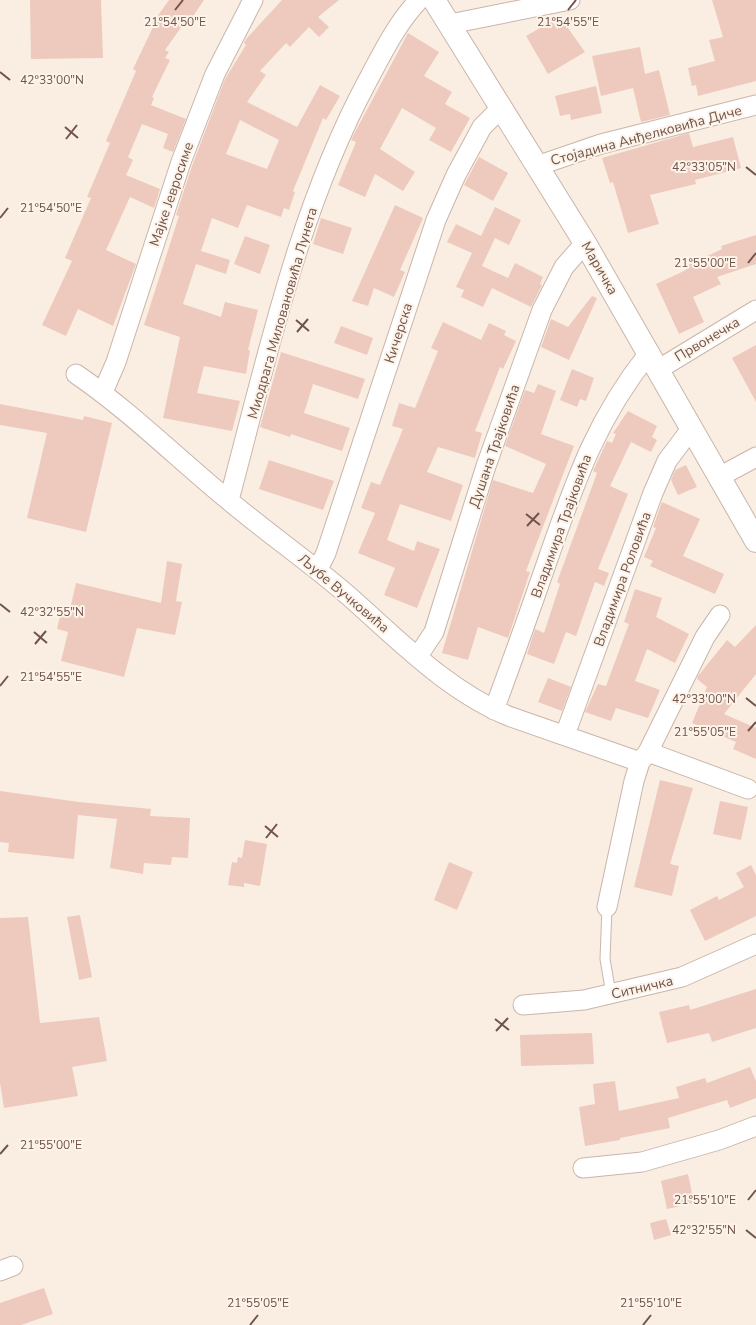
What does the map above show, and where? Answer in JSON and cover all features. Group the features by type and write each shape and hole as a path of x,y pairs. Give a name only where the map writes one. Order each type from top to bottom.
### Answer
{"street":[{"name":"Мајке Јевросиме","path":"103,392 116,362 184,153 215,74 253,0"},
{"name":"Миодрага Миловановића Лунета","path":"229,500 290,274 334,149 388,43 409,10 419,0"},
{"name":"Маричка","path":"434,0 585,243 756,541"},
{"path":"450,24 570,0"},
{"name":"Стојадина Анђелковића Диче","path":"537,166 601,144 756,105"},
{"name":"Кичерска","path":"318,569 326,553 436,220 456,175 482,127 501,108"},
{"name":"Душана Трајковића","path":"418,656 434,632 486,466 542,310 564,267 585,243"},
{"name":"Првонечка","path":"654,361 756,310"},
{"name":"Владимира Трајковића","path":"494,710 581,466 604,419 628,380 654,361"},
{"name":"Љубе Вучковића","path":"76,374 103,392 229,500 318,569 418,656 466,693 494,710 565,736 644,757 748,789"},
{"name":"Владимира Роловића","path":"565,736 653,493 667,461 691,429"},
{"path":"719,477 756,457"},
{"path":"607,907 634,781 644,757 705,637 720,615"},
{"name":"Ситничка","path":"522,1005 584,1000 682,977 756,944"},
{"path":"583,1168 642,1162 719,1140 756,1126"}],"lane":[{"path":"607,907 605,960 611,994"}],"building":[{"path":"30,0 101,0 103,58 31,59"},
{"path":"169,0 204,0 185,28 182,26 165,50 169,52 165,58 170,60 152,97 154,98 151,105 186,119 173,152 163,148 168,134 142,124 128,157 133,160 126,175 160,189 154,208 130,197 106,250 136,264 113,326 78,309 66,336 42,325 72,261 65,258 91,198 87,197 110,143 106,141 136,71 133,69 154,25 152,24"},
{"path":"282,0 339,0 318,17 329,27 319,37 309,27 290,47 286,43 260,71 266,75 247,102 297,127 320,85 340,96 326,120 323,118 293,191 295,192 289,210 284,208 281,217 247,205 238,228 212,218 201,251 230,260 226,274 196,264 183,304 221,317 225,302 258,310 248,350 250,350 246,374 204,366 197,393 240,401 232,431 163,418 180,337 144,325 179,216 176,215 192,166 225,79 246,45 244,43","holes":["240,120 279,140 267,169 226,154"]},
{"path":"712,0 756,0 756,81 698,96 696,85 692,86 688,68 715,61 709,40 723,37"},
{"path":"552,21 557,29 565,24 585,52 548,74 526,36"},
{"path":"408,33 439,52 424,76 452,92 445,104 470,118 451,152 429,140 436,128 402,108 380,149 415,172 403,191 375,174 365,197 338,185 356,142 351,140"},
{"path":"640,47 645,74 659,70 670,115 641,122 633,88 601,96 592,56"},
{"path":"596,86 602,113 571,120 570,114 560,116 555,96"},
{"path":"689,133 693,147 733,137 741,168 695,180 696,184 650,195 659,224 628,233 613,182 610,183 602,158"},
{"path":"479,157 508,173 493,201 464,185"},
{"path":"395,205 423,218 400,270 405,272 394,297 374,288 368,306 352,301"},
{"path":"495,207 521,220 509,245 495,238 482,266 508,278 515,263 543,277 540,284 542,285 531,307 492,288 483,307 461,297 464,290 456,287 472,253 447,242 456,224 481,236"},
{"path":"321,218 352,228 343,254 313,244"},
{"path":"756,235 756,264 717,277 721,284 693,297 704,322 679,334 656,284 686,270 684,267 722,249 721,246"},
{"path":"245,236 270,245 260,274 234,264"},
{"path":"592,296 597,298 569,360 541,347 551,319 568,327"},
{"path":"443,322 481,340 489,323 506,331 504,335 516,341 503,369 500,367 475,431 482,433 475,458 438,447 427,472 463,485 451,521 400,504 387,540 414,551 417,541 440,549 417,608 384,595 395,568 358,553 375,513 361,508 371,482 380,485 403,429 392,426 399,403 415,408 438,351 431,348"},
{"path":"341,326 373,338 367,355 334,343"},
{"path":"756,345 756,402 732,358"},
{"path":"281,352 365,379 358,399 313,384 304,413 350,428 342,451 291,434 290,437 260,427"},
{"path":"572,369 594,378 586,401 580,399 577,407 560,400"},
{"path":"538,384 556,391 541,434 574,446 526,571 530,572 508,638 478,627 468,660 442,653 493,480 533,493 546,464 505,446 525,390 534,393"},
{"path":"0,404 83,420 84,416 112,423 86,532 27,518 47,433 0,425"},
{"path":"628,411 657,426 652,437 657,440 651,452 631,442 610,486 628,494 598,569 609,573 604,586 595,582 576,636 566,632 554,664 527,654 535,629 544,633 560,584 557,582 597,473 593,471 607,441 612,443 616,434 613,433"},
{"path":"269,460 334,481 323,510 259,489"},
{"path":"686,465 697,487 678,495 671,480 675,470"},
{"path":"662,502 700,519 683,556 724,574 715,594 650,566 653,561 644,557 656,528 653,527"},
{"path":"167,561 182,564 176,601 182,602 175,635 137,628 124,677 61,661 68,632 57,629 62,607 70,609 76,583 161,603"},
{"path":"635,589 662,598 656,617 689,634 675,663 647,649 635,681 660,690 648,718 616,708 611,721 585,712 598,684 606,686 629,624 624,622"},
{"path":"756,625 756,674 724,714 756,728 756,759 733,749 736,742 692,723 707,687 697,679 698,676 727,640 735,647"},
{"path":"548,678 571,687 562,711 538,702"},
{"path":"660,780 693,788 670,864 679,866 672,896 634,887"},
{"path":"0,791 79,802 151,809 150,816 190,818 188,858 172,857 171,865 144,863 143,874 110,868 117,819 78,815 74,859 8,852 9,843 0,842"},
{"path":"720,801 748,807 741,840 713,834"},
{"path":"245,840 267,844 260,886 244,883 244,887 228,885 232,862 237,863 238,857 242,858"},
{"path":"449,862 473,872 457,910 434,900"},
{"path":"751,865 756,875 756,916 705,941 690,910 717,896 719,900 744,887 736,873"},
{"path":"80,915 92,977 79,980 67,917"},
{"path":"28,917 40,1023 99,1017 107,1061 72,1067 78,1096 4,1108 0,1083 0,918"},
{"path":"756,989 756,1028 712,1042 709,1033 667,1043 659,1012 689,1005 690,1010"},
{"path":"592,1033 594,1064 521,1066 520,1035"},
{"path":"750,1067 756,1081 756,1098 730,1108 727,1100 668,1118 670,1128 585,1146 579,1107 595,1104 593,1084 615,1081 619,1111 679,1098 676,1087 705,1078 707,1083"},
{"path":"688,1174 694,1203 667,1209 661,1181"},
{"path":"666,1219 671,1235 654,1240 650,1223"},
{"path":"44,1288 53,1314 21,1325 0,1325 0,1303"}]}
